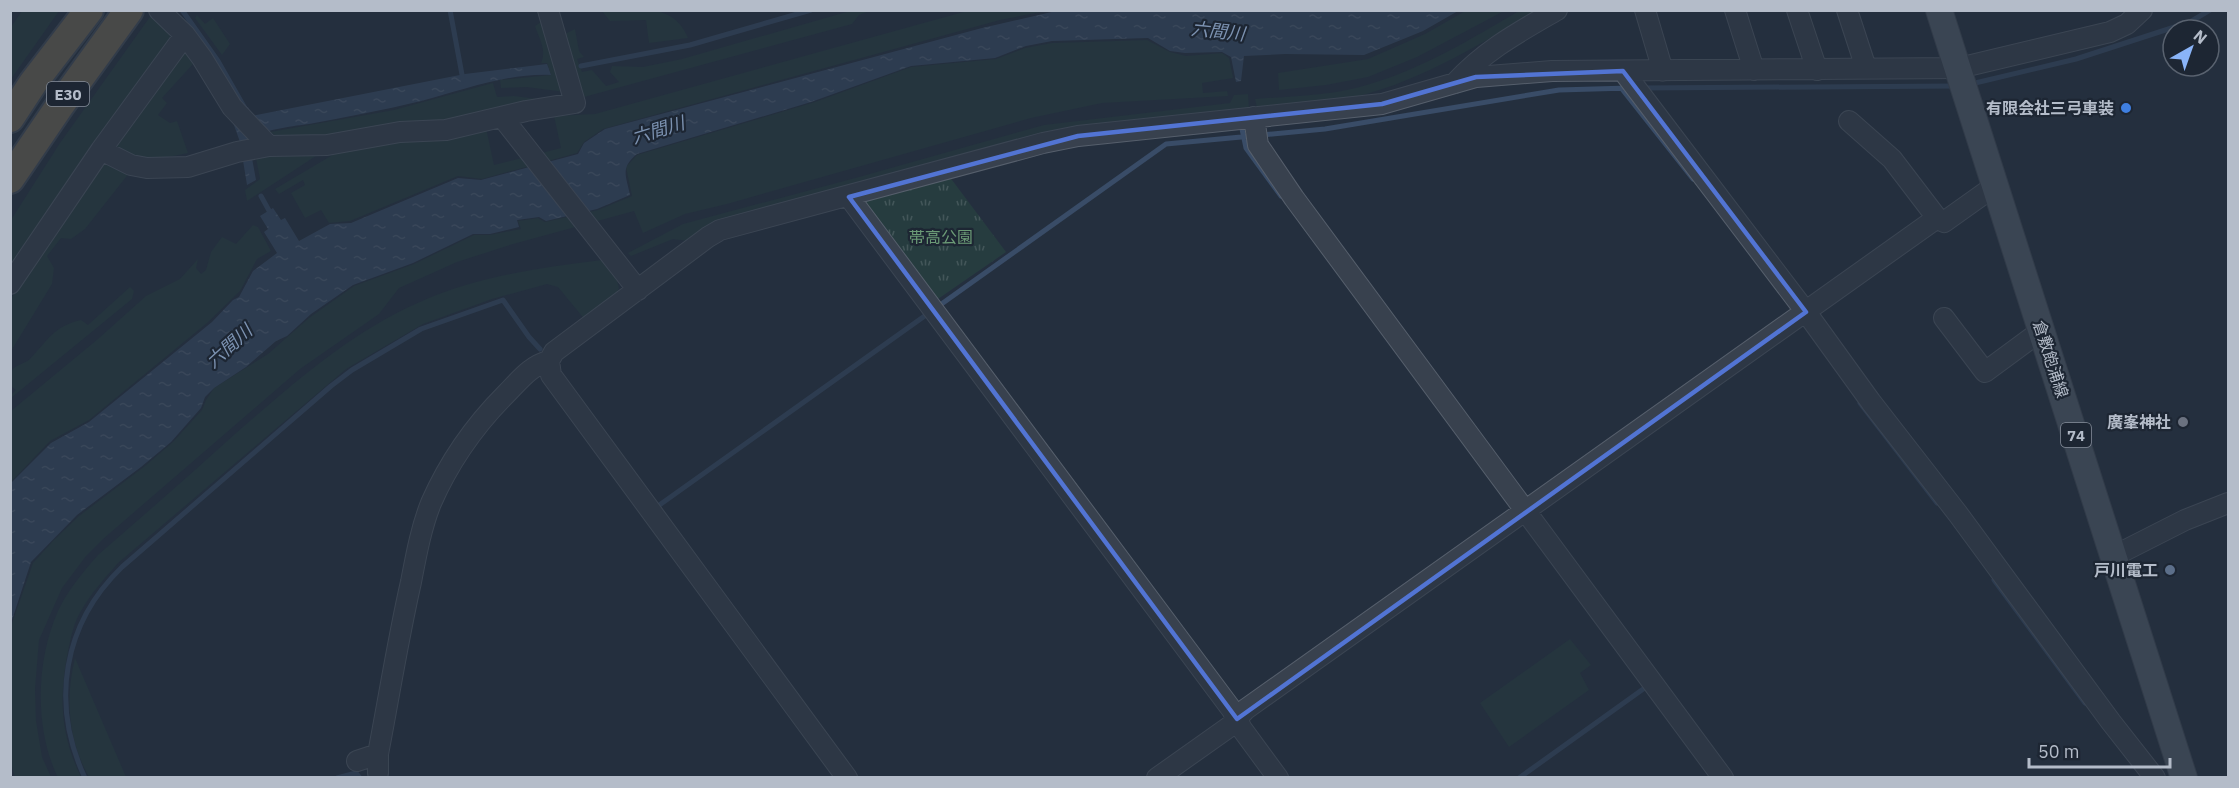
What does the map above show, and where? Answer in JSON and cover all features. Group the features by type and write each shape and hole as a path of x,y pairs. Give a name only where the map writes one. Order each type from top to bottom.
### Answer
{"highway":[{"name":"E30","path":"10,118 33,83 89,10"},
{"name":"E30","path":"10,180 61,104 129,10"}],"main road":[{"name":"倉敷飽浦線","path":"1939,10 2184,777"}],"street":[{"path":"100,150 131,165 164,169 188,167 255,146 327,145 400,132 506,123 526,111 575,103 548,10"},
{"path":"1453,84 1473,63 1499,44 1557,10"},
{"path":"1645,10 1663,71"},
{"path":"1735,10 1754,70"},
{"path":"1797,10 1817,69"},
{"path":"1847,10 1866,68"},
{"path":"847,777 551,375 549,361 554,352 708,237 720,230 1043,143 1078,136 1256,129 1382,104 1476,77 1552,71 1631,83 1663,71 1866,68 1962,79 2109,32 2127,24 2142,10"},
{"path":"160,11 185,35 202,58 255,146"},
{"path":"10,284 100,150 185,35"},
{"path":"1631,83 1801,315 1958,514 2111,722 2155,777"},
{"path":"1849,121 1892,159 1937,218 1944,222 1996,185"},
{"path":"506,123 638,290"},
{"path":"1256,129 1301,206 1521,513 1723,777"},
{"path":"849,197 1130,572 1278,777"},
{"path":"1157,777 1229,728 1246,709 1937,218"},
{"path":"1944,318 1985,372 2042,330"},
{"path":"357,762 378,763 406,601 421,534 431,503 471,434 496,404 527,373 539,363 549,361"},
{"path":"2114,556 2185,520 2229,503"}],"highlighted area":[{"path":"1623,71 1806,312 1237,719 849,197 1078,136 1382,104 1476,77"}],"green space":[{"path":"640,9 663,13 673,18 681,26 688,38 649,43 646,20 610,21 602,11"},
{"path":"1467,10 1504,11 1417,57 1368,77 1326,85 1279,90 1278,73 1368,59 1425,34"},
{"path":"22,11 59,11 11,79 11,27"},
{"path":"850,11 869,11 859,15 852,24 584,97 580,93 563,35 575,29 579,51 584,57 577,59 582,72 592,70 606,86 619,82 610,72 612,66 643,67 682,59"},
{"path":"967,11 1046,11 1000,20 603,129 584,142 577,153 482,179 458,176 350,221 329,223 321,210 305,218 291,193 305,185 303,180 279,194 275,189 341,150 486,128 494,165 561,148 554,116 595,114"},
{"path":"1519,11 1538,11 1438,66 1385,88 1330,102 1257,108 1255,99 1342,91 1409,70 1447,52"},
{"path":"152,14 162,23 171,38 11,272 11,220 60,143"},
{"path":"197,15 205,24 213,18 230,44 222,55 195,18"},
{"path":"544,20 565,92 526,87 501,88 500,80 551,75 547,63 541,63 543,49 535,26"},
{"path":"1147,40 1170,52 1186,56 1222,53 1229,58 1233,78 1202,83 1203,93 1227,91 1228,96 1102,103 1031,118 685,214 643,233 634,211 457,262 399,288 379,314 300,369 86,556 62,588 39,640 35,689 36,721 42,757 51,777 15,777 10,760 10,629 33,563 79,516 173,442 202,410 214,388 268,354 309,318 354,286 414,264 474,235 489,235 521,229 518,221 538,218 545,222 598,210 632,196 626,167 637,155 815,102 911,67 996,59 1025,48 1052,43"},
{"path":"185,52 193,64 162,98 167,103 158,115 170,123 177,121 188,153 149,158 131,155 113,146"},
{"path":"493,83 497,97 514,96 553,101 484,116 337,138 281,139 270,132 394,110"},
{"path":"1248,94 1249,108 1046,135 688,241 673,239 631,256 628,253 683,224 1044,125 1230,103 1234,95"},
{"path":"322,152 247,201 245,190 260,179 256,158 282,153"},
{"path":"103,161 130,172 85,229 71,239 61,238 47,256 54,268 52,284 11,351 11,299 34,261"},
{"name":"帯高公園","path":"949,176 1006,252 935,301 862,202"},
{"path":"253,225 258,227 271,251 257,259 240,291 207,323 89,420 50,441 11,482 11,411 146,296 180,279 198,259 196,268 201,274 206,270 211,252 222,237 236,244"},
{"path":"602,260 616,277 619,288 615,296 586,321 558,287 547,284 492,299 423,324 346,369 118,563 89,598 73,630 63,684 63,715 69,746 81,777 58,778 50,759 42,716 41,694 45,651 62,603 98,555 278,397 323,361 369,329 420,302 486,279"},
{"path":"130,287 134,291 132,299 11,398 16,390 11,386 11,372 15,367 30,359 52,335 64,326 81,320 88,325"},
{"path":"1570,639 1591,665 1580,673 1589,690 1509,747 1480,703"},
{"path":"75,658 126,777 89,777 82,763 70,719 70,688"}],"water":[{"name":"六間川","path":"1056,11 1458,11 1423,31 1364,55 1244,56 1241,81 1236,82 1231,57 1222,52 1170,51 1148,38 1052,41 1026,46 995,58 911,66 811,102 637,154 626,168 630,195 597,209 546,221 539,217 517,220 519,227 490,234 473,234 413,263 353,285 311,314 287,336 276,341 246,367 214,388 205,397 201,408 171,442 77,515 31,562 11,623 11,483 51,443 89,422 212,322 233,300 239,297 253,271 277,253 264,232 268,229 260,216 273,208 281,220 285,218 299,241 330,224 351,223 458,178 481,180 578,154 584,143 605,129 982,28"},
{"path":"547,64 551,75 501,79 421,101 260,134 249,142 256,180 247,185 240,142 229,111 248,107 252,116 465,74"}],"waterway":[{"path":"182,10 218,61 246,110"},
{"path":"450,10 463,80"},
{"path":"581,66 690,45 811,10"},
{"path":"1971,84 2076,59 2190,22 2210,10"},
{"path":"1641,88 1956,86"},
{"path":"1261,135 1325,129 1559,90 1629,88"},
{"path":"1622,89 1693,179"},
{"path":"1242,129 1246,148 1281,196"},
{"path":"658,506 1166,144 1252,136"},
{"path":"261,196 272,216"},
{"path":"85,778 74,750 68,721 66,693 68,666 75,639 86,613 102,589 122,567 331,386 352,370 421,329 503,300 540,349"},
{"path":"1860,403 1937,503"},
{"path":"1994,580 2085,703"},
{"path":"1519,778 1646,687"},
{"path":"337,778 356,773 360,778"}],"place":[{"name":"有限会社三弓車装","path":"2126,108"},
{"name":"廣峯神社","path":"2183,422"},
{"name":"戸川電工","path":"2170,570"}]}
